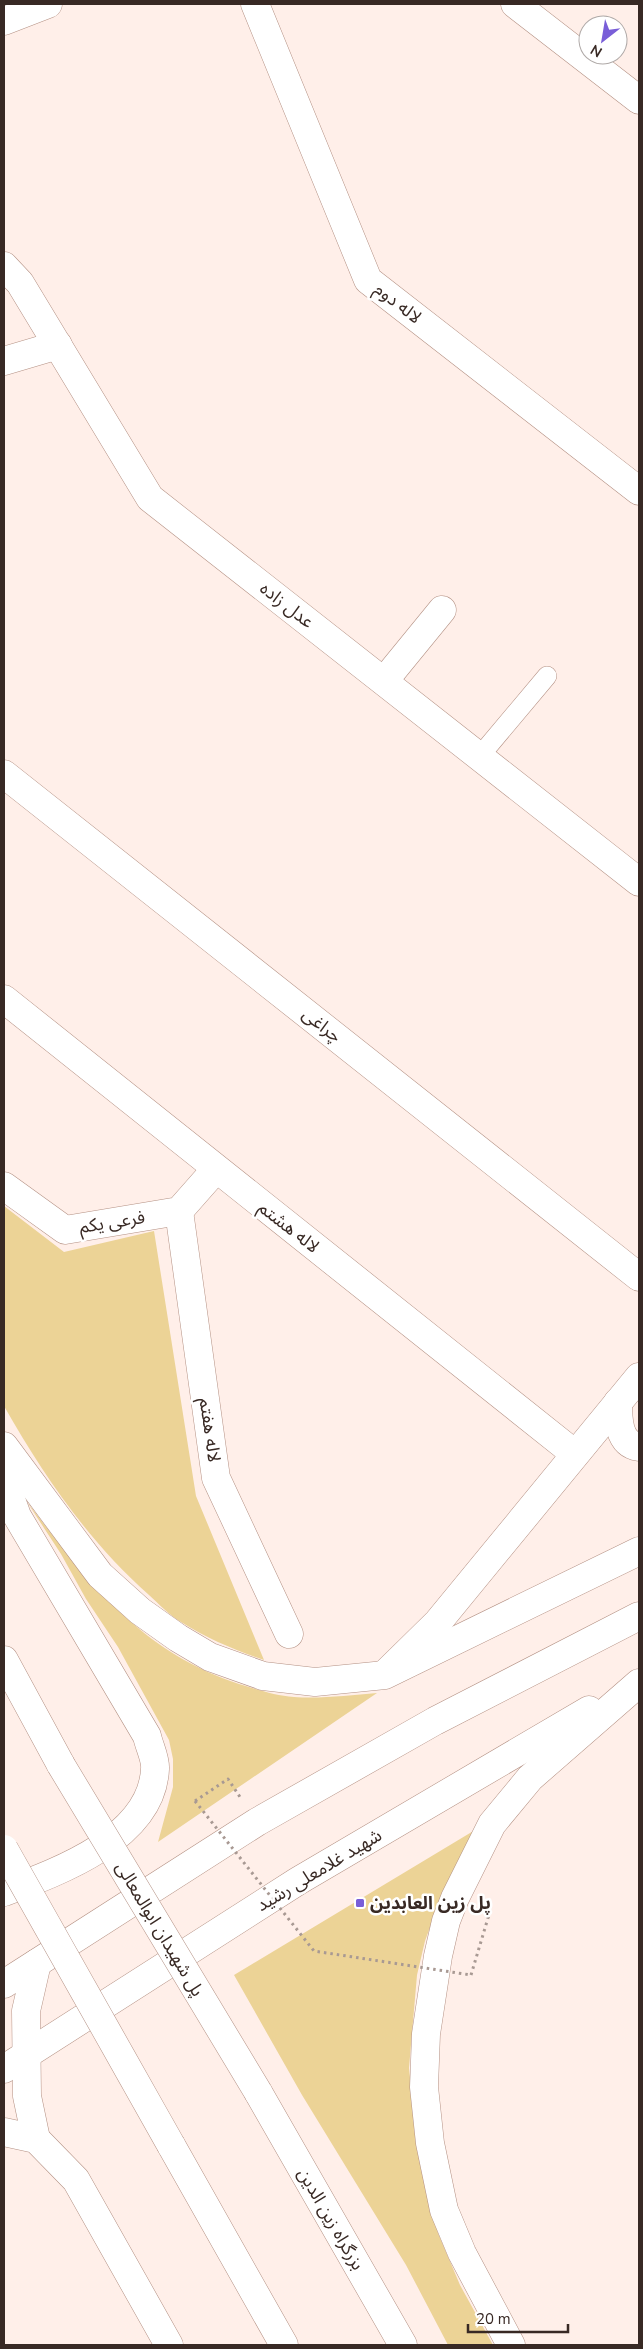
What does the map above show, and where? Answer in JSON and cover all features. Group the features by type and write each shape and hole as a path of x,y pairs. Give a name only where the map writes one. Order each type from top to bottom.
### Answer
{"main road":[{"path":"4,21 48,4"},
{"name":"لاله دوم","path":"255,4 368,280 639,491"},
{"path":"515,4 639,100"},
{"name":"عدل زاده","path":"4,266 20,283 150,498 639,882"},
{"path":"4,361 58,345"},
{"path":"384,681 442,610"},
{"name":"چراغی","path":"4,774 639,1278"},
{"name":"لاله هشتم","path":"4,999 575,1454"},
{"path":"179,1212 216,1169"},
{"name":"فرعی یکم","path":"4,1186 65,1230 179,1212"},
{"name":"لاله هفتم","path":"179,1212 216,1478 290,1634"},
{"path":"385,1675 438,1622 639,1377"},
{"path":"618,1402 618,1420 622,1435 639,1447"},
{"path":"4,1446 100,1574 140,1611 178,1638 210,1657 263,1676 315,1682 385,1675 639,1551"},
{"path":"4,1480 17,1516 147,1736 155,1768 149,1798 123,1833 58,1872 4,1892"},
{"path":"4,1984 257,1822 435,1721 639,1616"},
{"name":"پل شهیدان ابوالمعالی","path":"4,1660 61,1765 258,2092"},
{"path":"511,2345 462,2253 444,2210 430,2143 424,2087 426,2034 438,1956 446,1921 455,1898 492,1824 530,1778 639,1682"},
{"name":"شهید غلامعلی رشید","path":"4,2069 298,1881 639,1682"},
{"path":"4,1849 284,2345"},
{"path":"37,1963 26,2011 27,2096 36,2139 76,2180 169,2345"},
{"name":"بزرگراه زین الدین","path":"258,2092 403,2345"},
{"path":"4,2132 36,2139"}],"lane":[{"path":"479,756 547,676"}],"path":[{"path":"228,1779 195,1801 314,1951 471,1975 491,1908"}],"shaded area":[{"path":"4,1206 64,1252 154,1231 196,1496 264,1660 222,1644 181,1622 164,1609 127,1574 87,1530 51,1482 4,1406"},
{"path":"27,1502 72,1559 118,1610 144,1633 172,1653 204,1670 266,1692 304,1697 377,1693 158,1842 173,1787 173,1759 169,1740 118,1647 86,1599 61,1554"},
{"path":"475,1830 440,1900 425,1941 417,1975 409,2068 416,2132 438,2233 460,2285 493,2345 448,2345 406,2265 302,2095 234,1975"}],"place":[{"name":"پل زین العابدین","path":"360,1903"}]}
